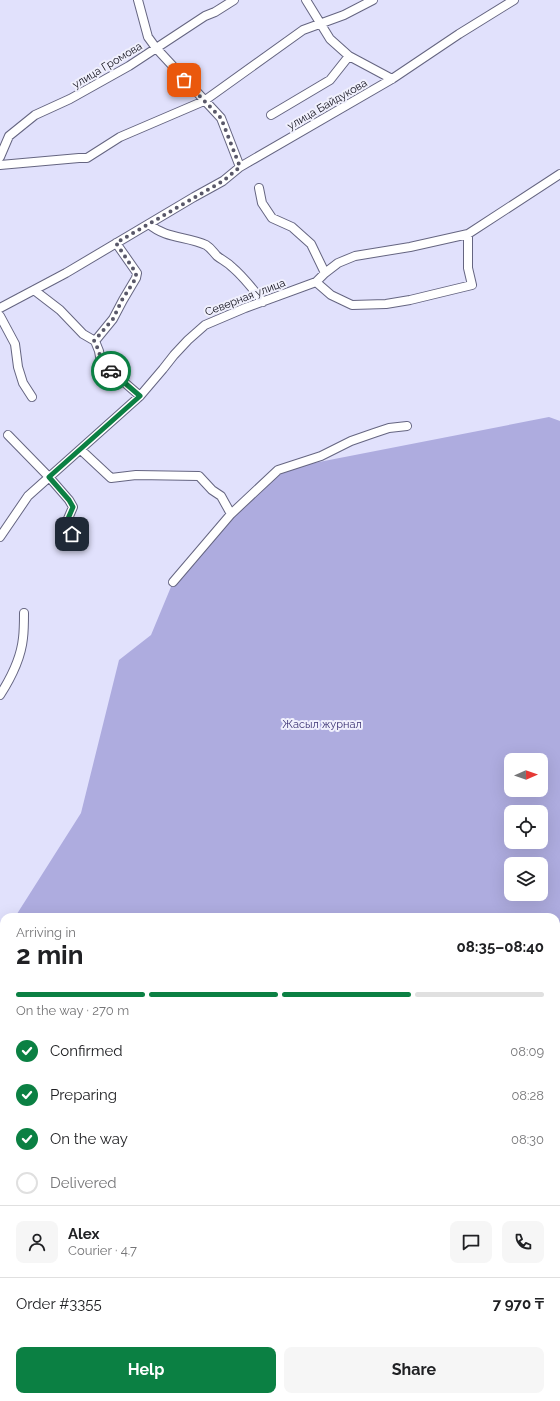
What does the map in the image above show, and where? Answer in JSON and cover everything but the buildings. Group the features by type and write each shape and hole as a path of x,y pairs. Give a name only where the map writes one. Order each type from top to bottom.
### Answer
{"street":[{"path":"138,0 148,37 156,48 221,118 240,167"},
{"name":"улица Громова","path":"0,157 9,136 35,116 70,100 129,66 205,16 216,12 234,0"},
{"path":"306,0 330,39 349,56 392,79"},
{"path":"0,165 88,158 120,137 204,101 303,30 344,15 373,0"},
{"name":"улица Байдукова","path":"0,308 66,273 223,181 240,167 392,79 514,0"},
{"path":"271,115 330,80 349,56"},
{"name":"Северная улица","path":"0,537 28,496 140,396 174,355 205,325 245,308 316,282 324,273 338,263 355,256 410,247 468,234 560,174"},
{"path":"259,188 262,203 272,218 292,227 311,244 324,273"},
{"path":"149,224 156,231 208,246 217,256 232,266 252,287 263,302"},
{"path":"316,282 331,295 352,305 386,304 410,300 472,284 468,268 468,234"},
{"path":"94,341 113,319 122,300 136,278 136,273 116,243"},
{"path":"34,290 60,310 83,334 94,341 99,351 101,362 140,396"},
{"path":"0,316 15,344 18,367 23,383 32,398"},
{"path":"173,582 231,514 278,470 321,456 351,441 374,433 389,428 407,426"},
{"path":"8,435 69,500 73,507 67,521 72,534"},
{"path":"81,450 111,478 136,475 199,476 212,490 221,496 231,514"},
{"path":"0,695 9,682 17,663 23,639 24,613"}],"green space":[{"name":"Жасыл журнал","path":"549,417 560,421 560,913 18,913 81,813 119,660 151,635 173,582 278,470"}],"way so far":[{"path":"111,371 101,362 99,351 94,341 113,319 122,300 136,278 136,273 116,243 223,181 240,167 221,118 184,80"}],"route":[{"path":"72,534 67,521 73,507 69,500 49,477 140,396 111,371"}]}
